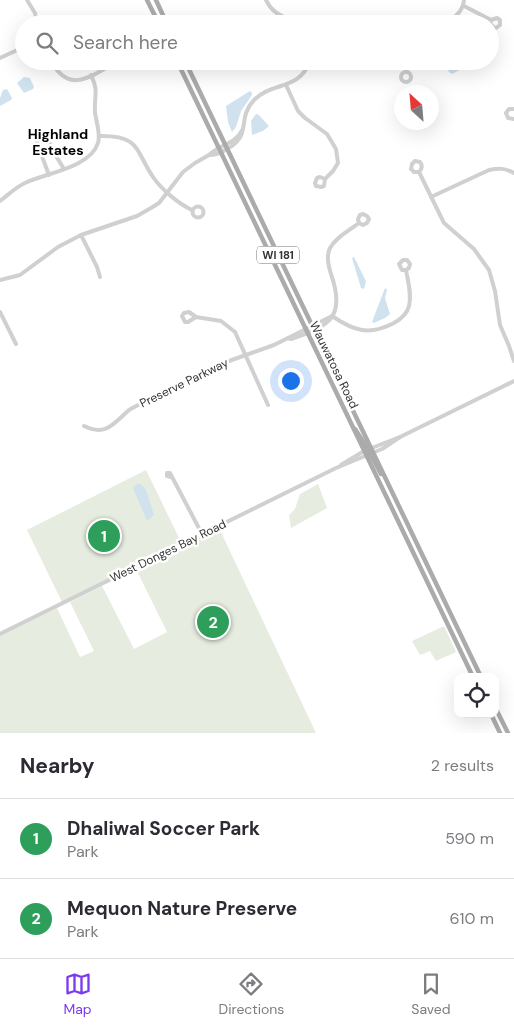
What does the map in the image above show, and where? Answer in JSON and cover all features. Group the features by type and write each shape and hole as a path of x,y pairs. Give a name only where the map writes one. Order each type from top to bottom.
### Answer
{"main road":[{"path":"147,0 154,15"},
{"path":"156,0 163,15"},
{"name":"Wauwatosa Road","path":"181,70 353,427 387,480 479,673"},
{"name":"Wauwatosa Road","path":"189,70 313,328 471,673"},
{"path":"499,715 508,733"},
{"path":"493,718 500,733"}],"street":[{"path":"27,0 35,15"},
{"path":"266,0 273,11 279,15"},
{"path":"457,15 464,6 464,0"},
{"path":"464,6 481,15"},
{"path":"0,58 15,51"},
{"path":"56,70 66,79 72,81 80,80 101,70"},
{"path":"0,280 27,271 58,247 81,235 137,216 158,203 183,172 194,163 240,140 246,112 256,99 270,90 298,80 306,70"},
{"path":"0,201 23,184 64,169 93,152 98,143 99,136 95,112 97,87 91,75"},
{"path":"286,85 298,110 305,118 327,134 336,149 338,163 333,171 324,179"},
{"path":"514,109 509,109 506,113 508,118 514,119"},
{"path":"49,175 38,144 40,136 47,137 64,169"},
{"path":"99,136 123,138 137,147 155,180 185,207 192,210"},
{"path":"431,197 489,170 500,168 513,172 514,166"},
{"path":"419,172 444,223 474,249 486,265 493,280 500,325 510,346 514,361"},
{"path":"313,328 327,323 337,303 328,267 328,253 337,240 359,223"},
{"path":"81,235 100,277"},
{"path":"332,316 349,327 366,331 381,329 398,320 405,315 410,301 406,270"},
{"path":"0,312 16,344"},
{"path":"196,317 221,321 228,325 238,337 268,405"},
{"name":"Preserve Parkway","path":"84,426 92,430 103,430 112,427 131,409 143,402 245,355 288,338 290,335 313,328"},
{"path":"510,346 514,350"},
{"name":"West Donges Bay Road","path":"0,634 514,381"},
{"path":"171,477 202,534"}],"shaded area":[{"path":"146,470 181,542 62,602 27,530"},
{"path":"318,484 327,508 291,528 289,515 295,509 300,494"},
{"path":"219,528 316,733 0,733 0,636 57,608 80,657 94,651 70,602 102,586 134,649 167,632 136,569"},
{"path":"444,626 456,652 436,661 430,651 420,655 412,641"}],"water":[{"path":"448,70 459,70 452,74"},
{"path":"24,77 30,78 34,87 24,93 17,83"},
{"path":"7,89 12,98 0,106 3,90"},
{"path":"250,91 252,95 241,111 236,127 232,132 228,122 226,106"},
{"path":"256,114 269,126 263,131 252,135 251,121"},
{"path":"354,257 366,281 364,289 361,288 352,258"},
{"path":"385,288 387,290 385,298 390,314 374,323 372,322"},
{"path":"137,484 141,484 146,490 154,515 147,521 133,488"}],"place":[{"name":"Dhaliwal Soccer Park","path":"104,536"},
{"name":"Mequon Nature Preserve","path":"213,622"}],"district":[{"name":"Highland Estates","path":"58,142"}]}
